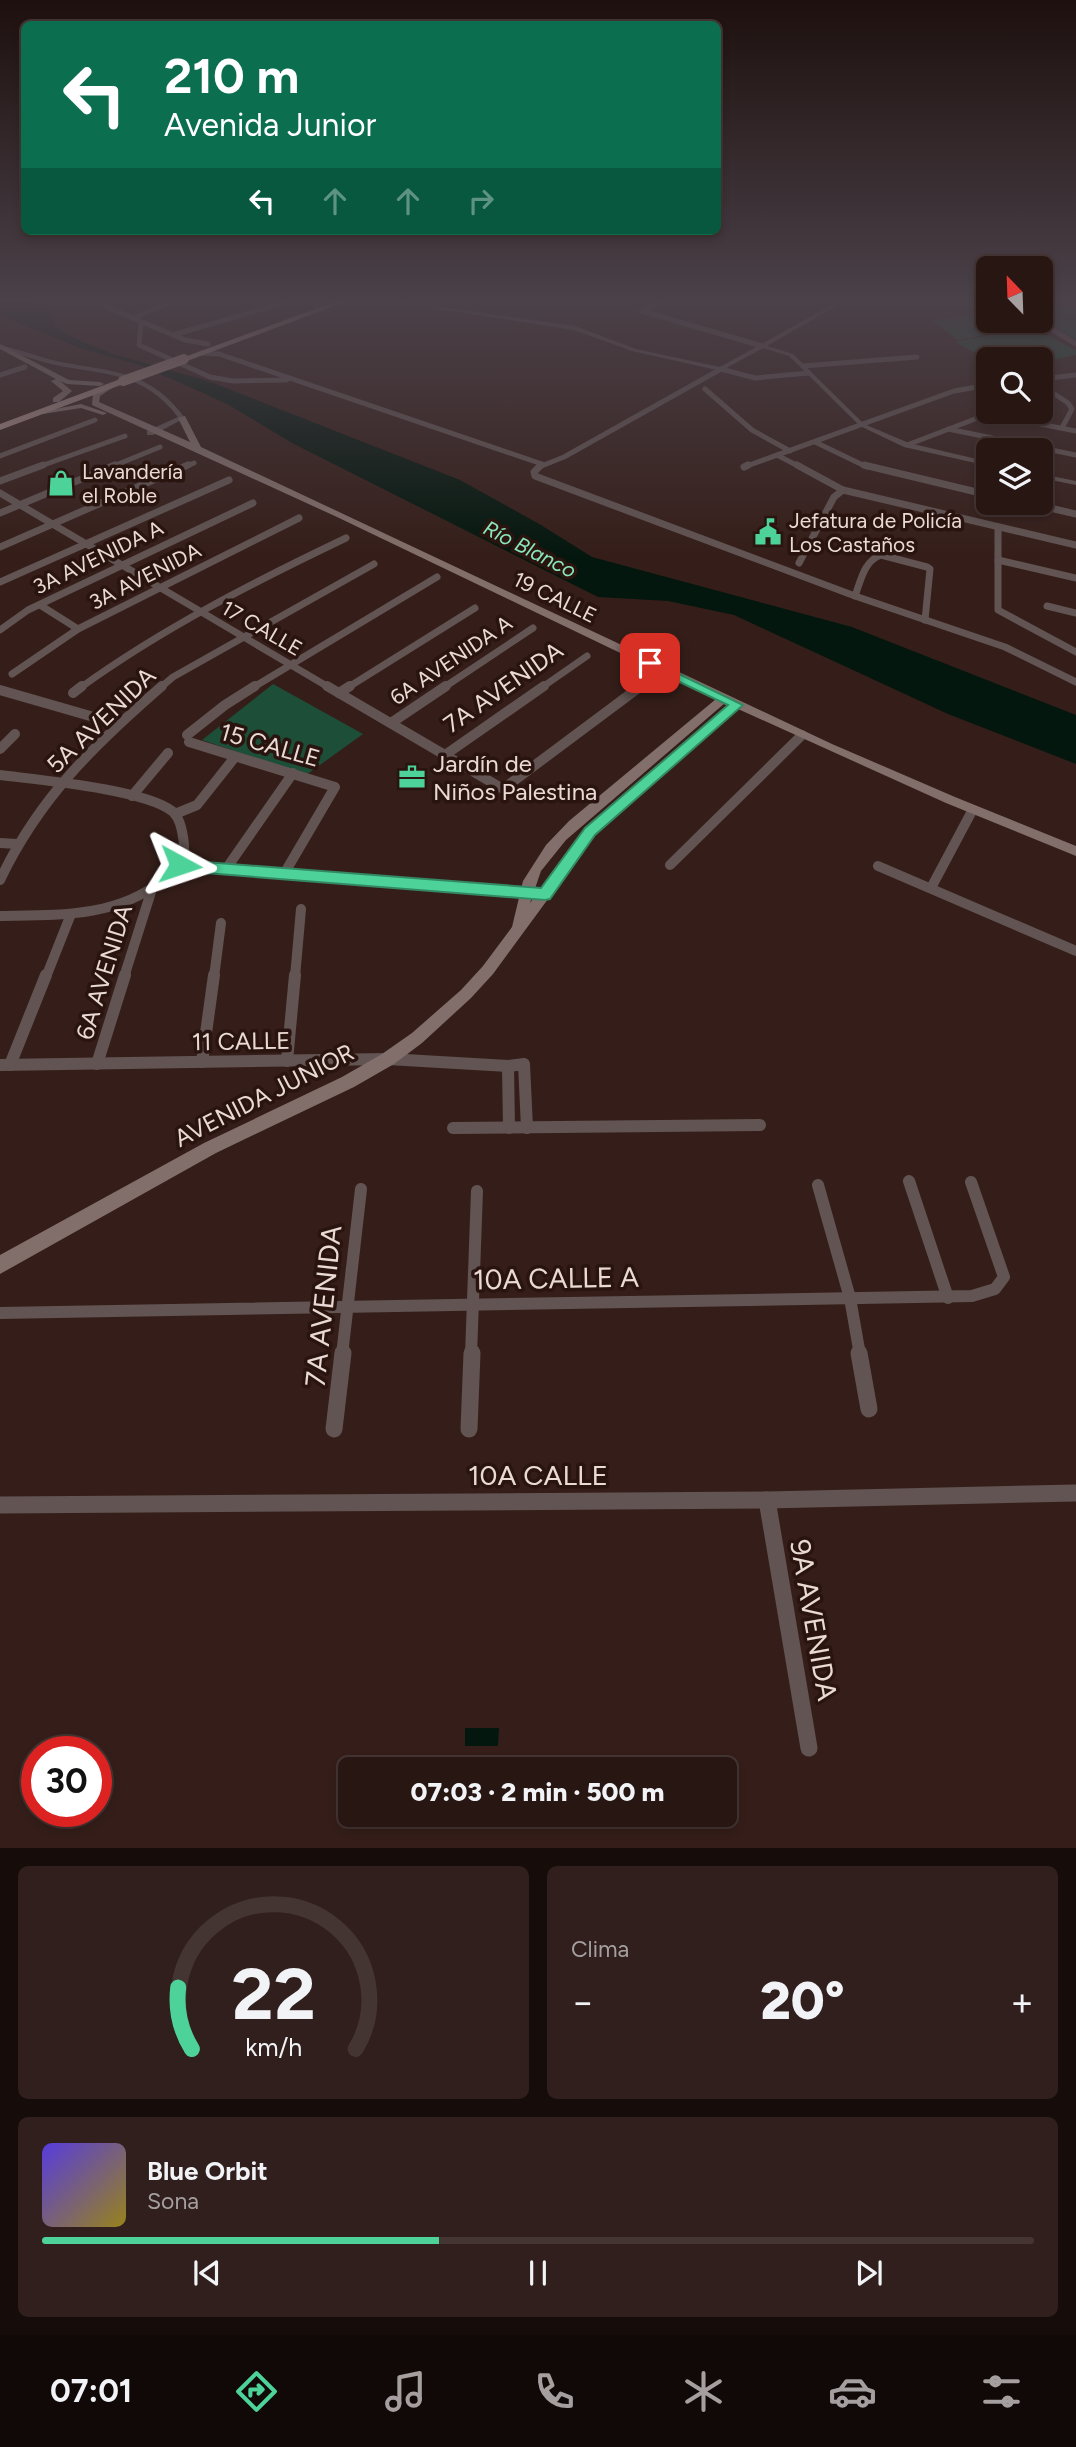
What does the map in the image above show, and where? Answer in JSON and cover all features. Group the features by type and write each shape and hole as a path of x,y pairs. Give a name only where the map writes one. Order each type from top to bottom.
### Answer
{"highway":[{"path":"0,421 106,384"},
{"path":"0,427 108,384"}],"main road":[{"path":"59,384 66,388"},
{"path":"66,388 75,384"},
{"name":"19 CALLE","path":"110,384 96,395 95,403 219,463 251,472"},
{"path":"56,400 66,393 66,388"},
{"name":"19 CALLE","path":"43,412 72,406 89,407 197,448 803,736 972,811 1076,851"},
{"path":"182,418 197,448"},
{"name":"AVENIDA JUNIOR","path":"519,928 523,892 552,845 724,698"},
{"name":"AVENIDA JUNIOR","path":"0,1265 209,1148 388,1059 426,1031 466,994 495,961 590,832 736,705"}],"street":[{"path":"148,384 156,388 182,418 154,432"},
{"path":"306,384 542,464"},
{"path":"694,384 564,457 542,464 534,472 535,476 855,596 1005,648 1076,682"},
{"path":"820,384 862,425 906,445 976,461"},
{"path":"744,467 954,391 976,387"},
{"path":"705,389 752,429 790,451"},
{"path":"1053,394 1068,403 1072,409 1062,428"},
{"path":"1068,403 1076,402"},
{"path":"906,445 976,419"},
{"path":"0,456 95,420"},
{"path":"1041,424 1076,431"},
{"path":"948,429 1076,455"},
{"path":"0,481 125,436"},
{"path":"816,442 871,469 976,492"},
{"path":"0,513 160,447"},
{"path":"777,456 843,490 1076,545"},
{"path":"0,547 194,463"},
{"path":"1053,478 1076,483"},
{"path":"0,582 229,480"},
{"path":"799,563 834,497 843,490"},
{"name":"17 CALLE","path":"0,493 503,789 645,683"},
{"name":"3A AVENIDA A","path":"0,630 40,605 253,503"},
{"path":"1053,509 1076,514"},
{"name":"3A AVENIDA","path":"12,674 78,629 299,518"},
{"path":"998,527 998,610 1076,652"},
{"path":"73,693 132,650 199,611 346,538"},
{"path":"855,596 869,559 875,556 881,555 927,567 930,569 925,620"},
{"path":"998,560 1076,578"},
{"name":"5A AVENIDA","path":"0,880 17,844 59,784 118,724 173,677 374,564"},
{"path":"290,664 438,577"},
{"path":"40,605 78,629"},
{"path":"1047,606 1076,613"},
{"path":"340,693 475,608"},
{"name":"6A AVENIDA A","path":"391,723 533,628"},
{"name":"7A AVENIDA","path":"444,755 587,656"},
{"name":"15 CALLE","path":"284,874 335,791 332,785 235,757 188,738 225,705 290,664"},
{"path":"0,690 118,724"},
{"path":"0,750 15,734"},
{"path":"670,865 803,736"},
{"path":"132,796 168,753"},
{"path":"175,814 197,805 235,757"},
{"path":"226,869 293,773"},
{"path":"0,775 132,796 162,805 175,814 183,838 184,852 180,865 151,892 128,904 71,914 0,916"},
{"path":"931,888 972,811"},
{"path":"0,843 17,844"},
{"path":"180,865 545,894"},
{"path":"878,866 1076,951"},
{"name":"6A AVENIDA","path":"97,1064 151,892"},
{"path":"287,1061 300,909"},
{"path":"5,1065 71,914"},
{"path":"202,1062 221,923"},
{"name":"11 CALLE","path":"5,1065 388,1059 524,1065 527,1128"},
{"path":"508,1066 509,1128"},
{"path":"453,1128 760,1125"},
{"path":"909,1181 948,1298"},
{"name":"10A CALLE A","path":"0,1313 948,1298 991,1292 1001,1285 1003,1276 971,1182"},
{"path":"818,1185 850,1298 869,1409"},
{"name":"7A AVENIDA","path":"334,1429 361,1189"},
{"path":"469,1429 477,1191"},
{"name":"10A CALLE","path":"0,1505 767,1500 1076,1493"},
{"name":"9A AVENIDA","path":"767,1500 809,1748"}],"green space":[{"path":"273,684 363,734 306,775 202,740"}],"water":[{"name":"Río Blanco","path":"183,384 216,384 460,480 592,557 852,627 1076,715 1076,764 948,714 734,615 668,601 598,597 292,443 229,405"},
{"path":"465,1728 499,1728 498,1746 465,1746"}],"place":[{"name":"Lavandería el Roble","path":"61,483"},
{"name":"Jefatura de Policía Los Castaños","path":"768,532"},
{"name":"Jardín de Niños Palestina","path":"412,777"}],"route":[{"path":"180,865 545,894 590,832 736,705 650,663"}]}
